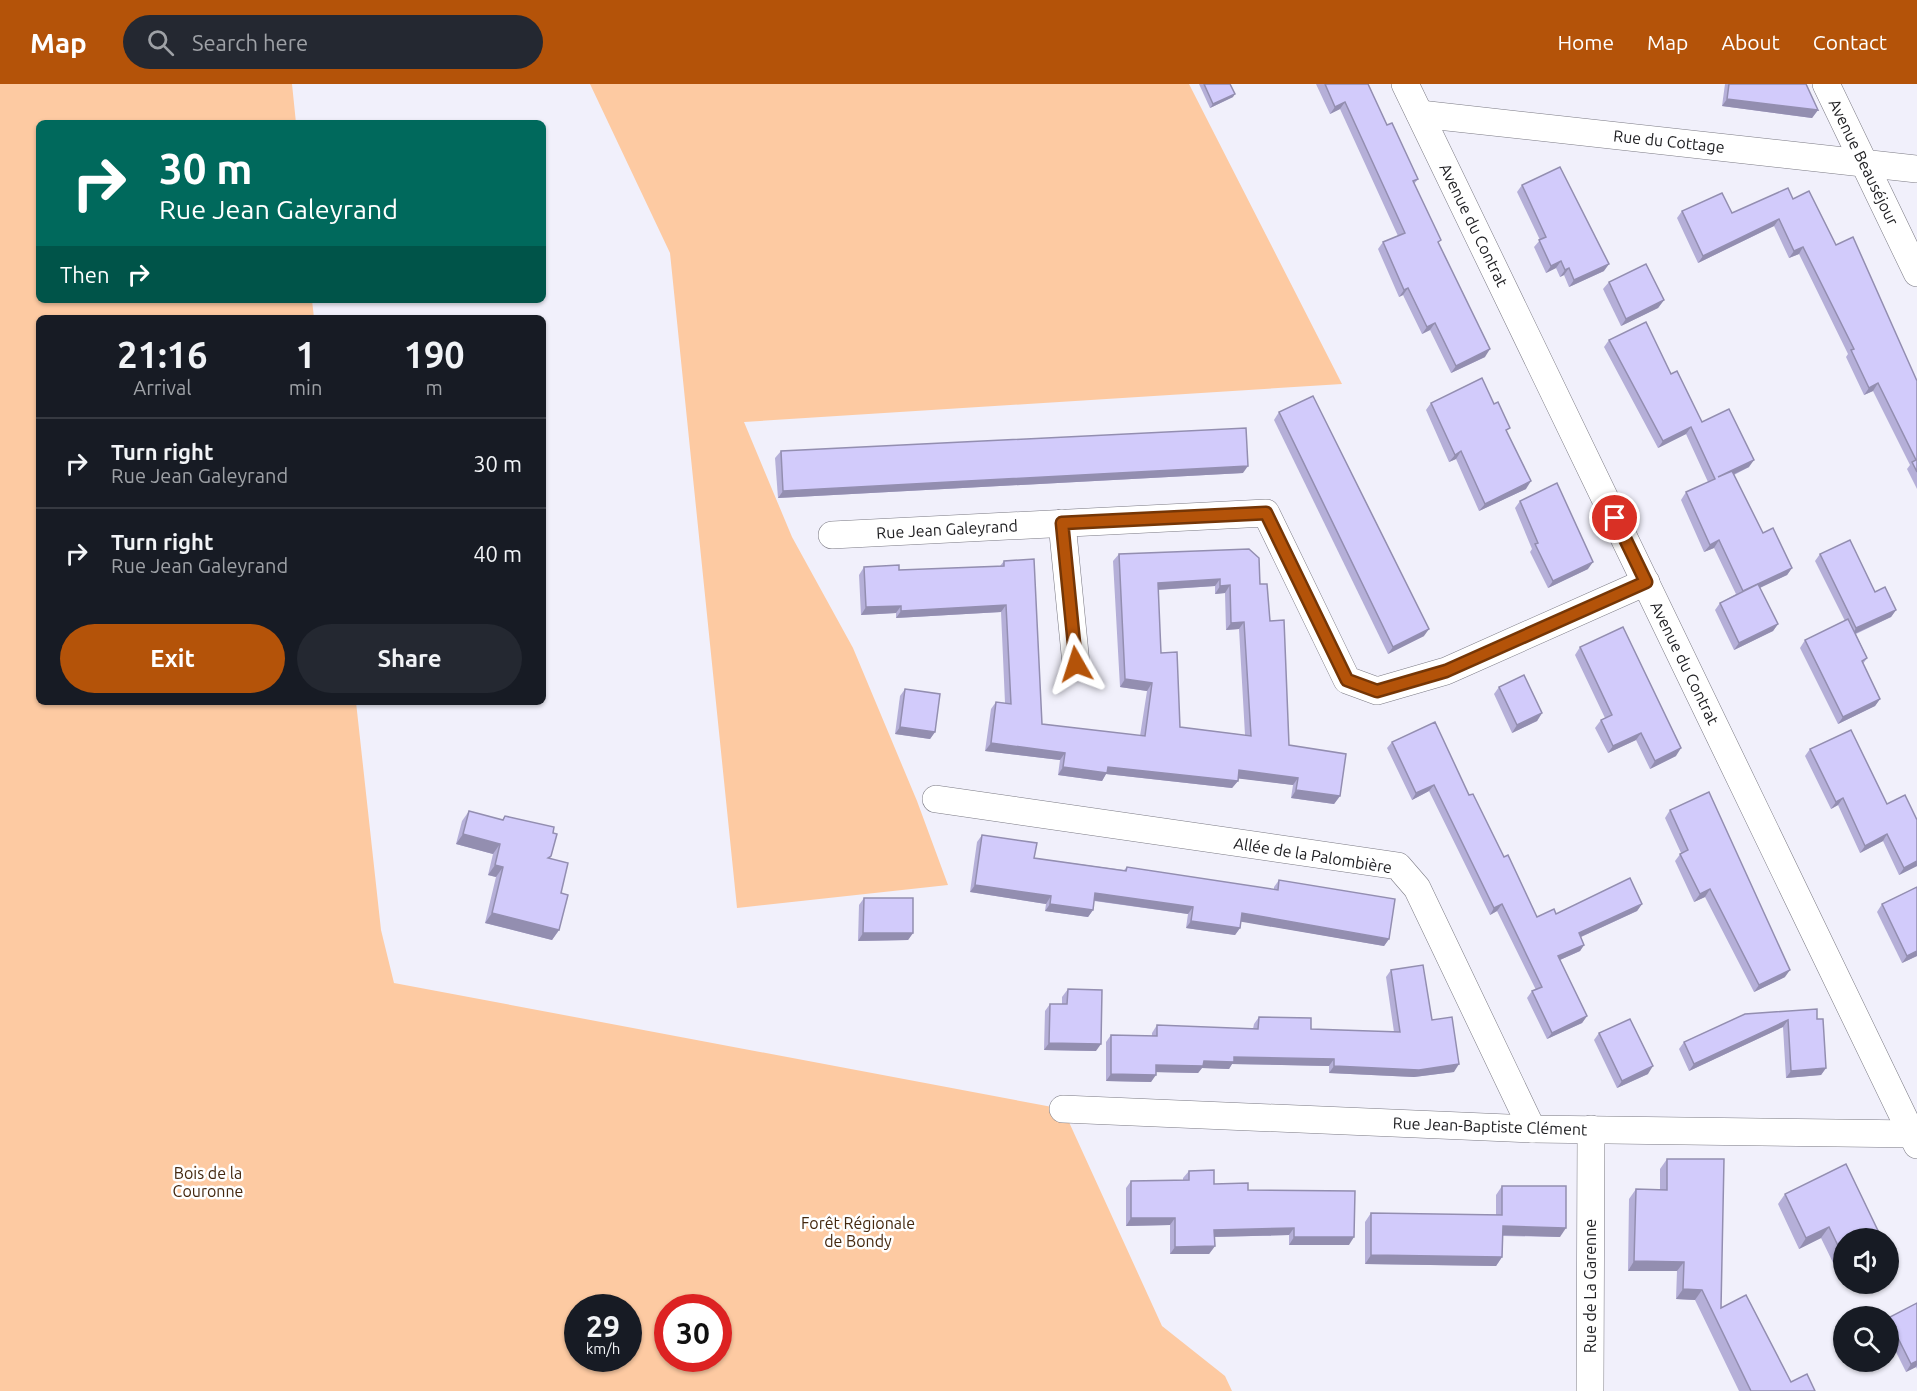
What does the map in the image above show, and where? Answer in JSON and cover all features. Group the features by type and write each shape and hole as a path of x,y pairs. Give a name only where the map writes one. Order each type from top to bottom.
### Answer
{"street":[{"name":"Avenue du Contrat","path":"1406,84 1915,1138"},
{"name":"Avenue Beauséjour","path":"1826,84 1917,273"},
{"name":"Rue du Cottage","path":"1420,114 1917,169"},
{"name":"Rue Jean Galeyrand","path":"832,535 1266,513 1347,680 1377,691 1446,671 1646,582"},
{"path":"1062,523 1076,664"},
{"name":"Allée de la Palombière","path":"936,799 1398,866 1417,888 1532,1129"},
{"name":"Rue Jean-Baptiste Clément","path":"1063,1109 1532,1129 1915,1138"},
{"name":"Rue de La Garenne","path":"1590,1391 1592,1129"}],"green space":[{"path":"0,84 292,84 296,120 36,120 36,303 312,303 314,315 36,315 36,705 356,705 381,930 394,983 1063,1109 1162,1326 1225,1376 1232,1391 0,1391"},
{"path":"590,84 1189,84 1342,384 744,422 792,537 853,648 917,801 948,885 737,908 670,253"}],"building":[{"path":"1204,84 1230,84 1235,94 1213,104"},
{"path":"1325,84 1368,84 1387,125 1392,123 1418,179 1413,181 1441,240 1438,242 1490,349 1456,366 1435,323 1427,327 1408,288 1404,290 1383,242 1405,233 1345,102 1335,107"},
{"path":"1729,84 1806,84 1818,110 1727,99"},
{"path":"1560,167 1609,264 1574,280 1569,268 1565,270 1561,261 1551,266 1539,240 1546,237 1522,185"},
{"path":"1788,188 1793,199 1809,191 1836,245 1853,237 1917,381 1917,472 1912,462 1916,460 1878,383 1869,388 1851,350 1854,349 1803,247 1794,251 1779,219 1703,256 1682,211 1722,193 1732,213"},
{"path":"1646,264 1664,300 1626,319 1609,282"},
{"path":"1646,322 1671,374 1677,371 1702,422 1729,409 1754,460 1718,477 1732,471 1763,533 1773,528 1792,568 1743,591 1719,540 1710,545 1686,492 1715,479 1691,427 1663,441 1609,340"},
{"path":"1482,378 1494,404 1498,402 1510,428 1506,430 1531,481 1485,504 1461,451 1455,455 1431,403"},
{"path":"1313,396 1429,629 1393,647 1279,412"},
{"path":"1246,428 1248,466 783,491 781,451"},
{"path":"1557,483 1593,562 1553,581 1535,544 1538,543 1520,501"},
{"path":"1850,540 1875,592 1885,587 1896,610 1856,628 1820,554"},
{"path":"1249,549 1259,558 1260,584 1267,584 1270,621 1284,620 1289,745 1346,754 1340,796 1296,790 1298,778 1239,770 1238,781 1108,767 1107,773 1063,767 1065,753 991,743 996,702 1011,704 1006,605 901,611 901,606 866,607 864,567 899,565 899,570 1004,566 1004,561 1034,559 1042,724 1145,736 1152,683 1125,679 1119,554","holes":["1220,579 1220,586 1230,585 1231,623 1244,622 1251,736 1180,727 1177,652 1161,653 1158,583"]},
{"path":"1758,584 1778,624 1739,643 1720,603"},
{"path":"1848,619 1867,658 1862,661 1880,699 1843,717 1805,640"},
{"path":"1623,627 1681,748 1655,761 1641,733 1613,746 1601,720 1612,715 1580,647"},
{"path":"1524,675 1542,713 1517,725 1499,687"},
{"path":"905,689 940,694 935,732 900,727"},
{"path":"1435,722 1469,795 1473,794 1504,857 1508,855 1537,917 1554,909 1556,914 1630,878 1642,904 1579,933 1584,945 1558,956 1587,1016 1552,1033 1532,991 1542,987 1502,904 1494,908 1434,785 1416,793 1392,742"},
{"path":"1851,730 1887,804 1905,795 1917,820 1917,861 1904,868 1887,834 1865,846 1843,798 1836,802 1810,749"},
{"path":"1709,792 1790,970 1759,985 1710,889 1700,894 1680,854 1688,850 1670,810"},
{"path":"469,811 503,820 505,816 554,827 553,833 557,834 551,856 548,858 568,863 561,893 568,895 559,930 492,913 503,867 495,865 500,844 463,834"},
{"path":"982,835 1037,843 1034,858 1126,871 1127,867 1278,890 1279,880 1395,899 1389,939 1242,913 1240,928 1191,921 1193,907 1095,893 1093,910 1050,904 1051,896 975,885"},
{"path":"1917,887 1917,951 1907,956 1882,904"},
{"path":"864,898 913,898 913,933 863,933"},
{"path":"1423,965 1432,1020 1452,1017 1459,1064 1419,1070 1334,1066 1334,1059 1234,1057 1234,1062 1204,1061 1203,1066 1156,1065 1156,1075 1111,1074 1111,1035 1157,1036 1157,1025 1258,1029 1259,1017 1311,1018 1311,1029 1400,1032 1391,970"},
{"path":"1068,989 1102,990 1101,1044 1049,1043 1050,1004 1067,1004"},
{"path":"1817,1009 1817,1019 1823,1019 1826,1068 1791,1071 1788,1020 1694,1064 1684,1042 1745,1014"},
{"path":"1630,1019 1653,1066 1622,1081 1599,1033"},
{"path":"1667,1159 1724,1159 1721,1308 1746,1295 1791,1382 1807,1374 1815,1391 1751,1391 1702,1290 1683,1289 1684,1262 1634,1261 1636,1189 1667,1190"},
{"path":"1846,1164 1877,1228 1833,1228 1833,1235 1829,1227 1806,1238 1785,1194"},
{"path":"1214,1170 1214,1184 1248,1183 1248,1190 1355,1191 1354,1237 1294,1237 1294,1228 1214,1230 1215,1246 1175,1247 1175,1218 1131,1218 1131,1181 1189,1180 1189,1171"},
{"path":"1502,1186 1566,1186 1566,1228 1503,1226 1502,1257 1371,1255 1371,1213 1502,1215"},
{"path":"1917,1303 1917,1361 1911,1364 1899,1340 1899,1312"}],"route":[{"path":"1076,664 1062,523 1266,513 1347,680 1377,691 1446,671 1646,582 1615,518"}],"park label":[{"name":"Bois de la Couronne","path":"208,1182"},
{"name":"Forêt Régionale de Bondy","path":"858,1232"}]}
